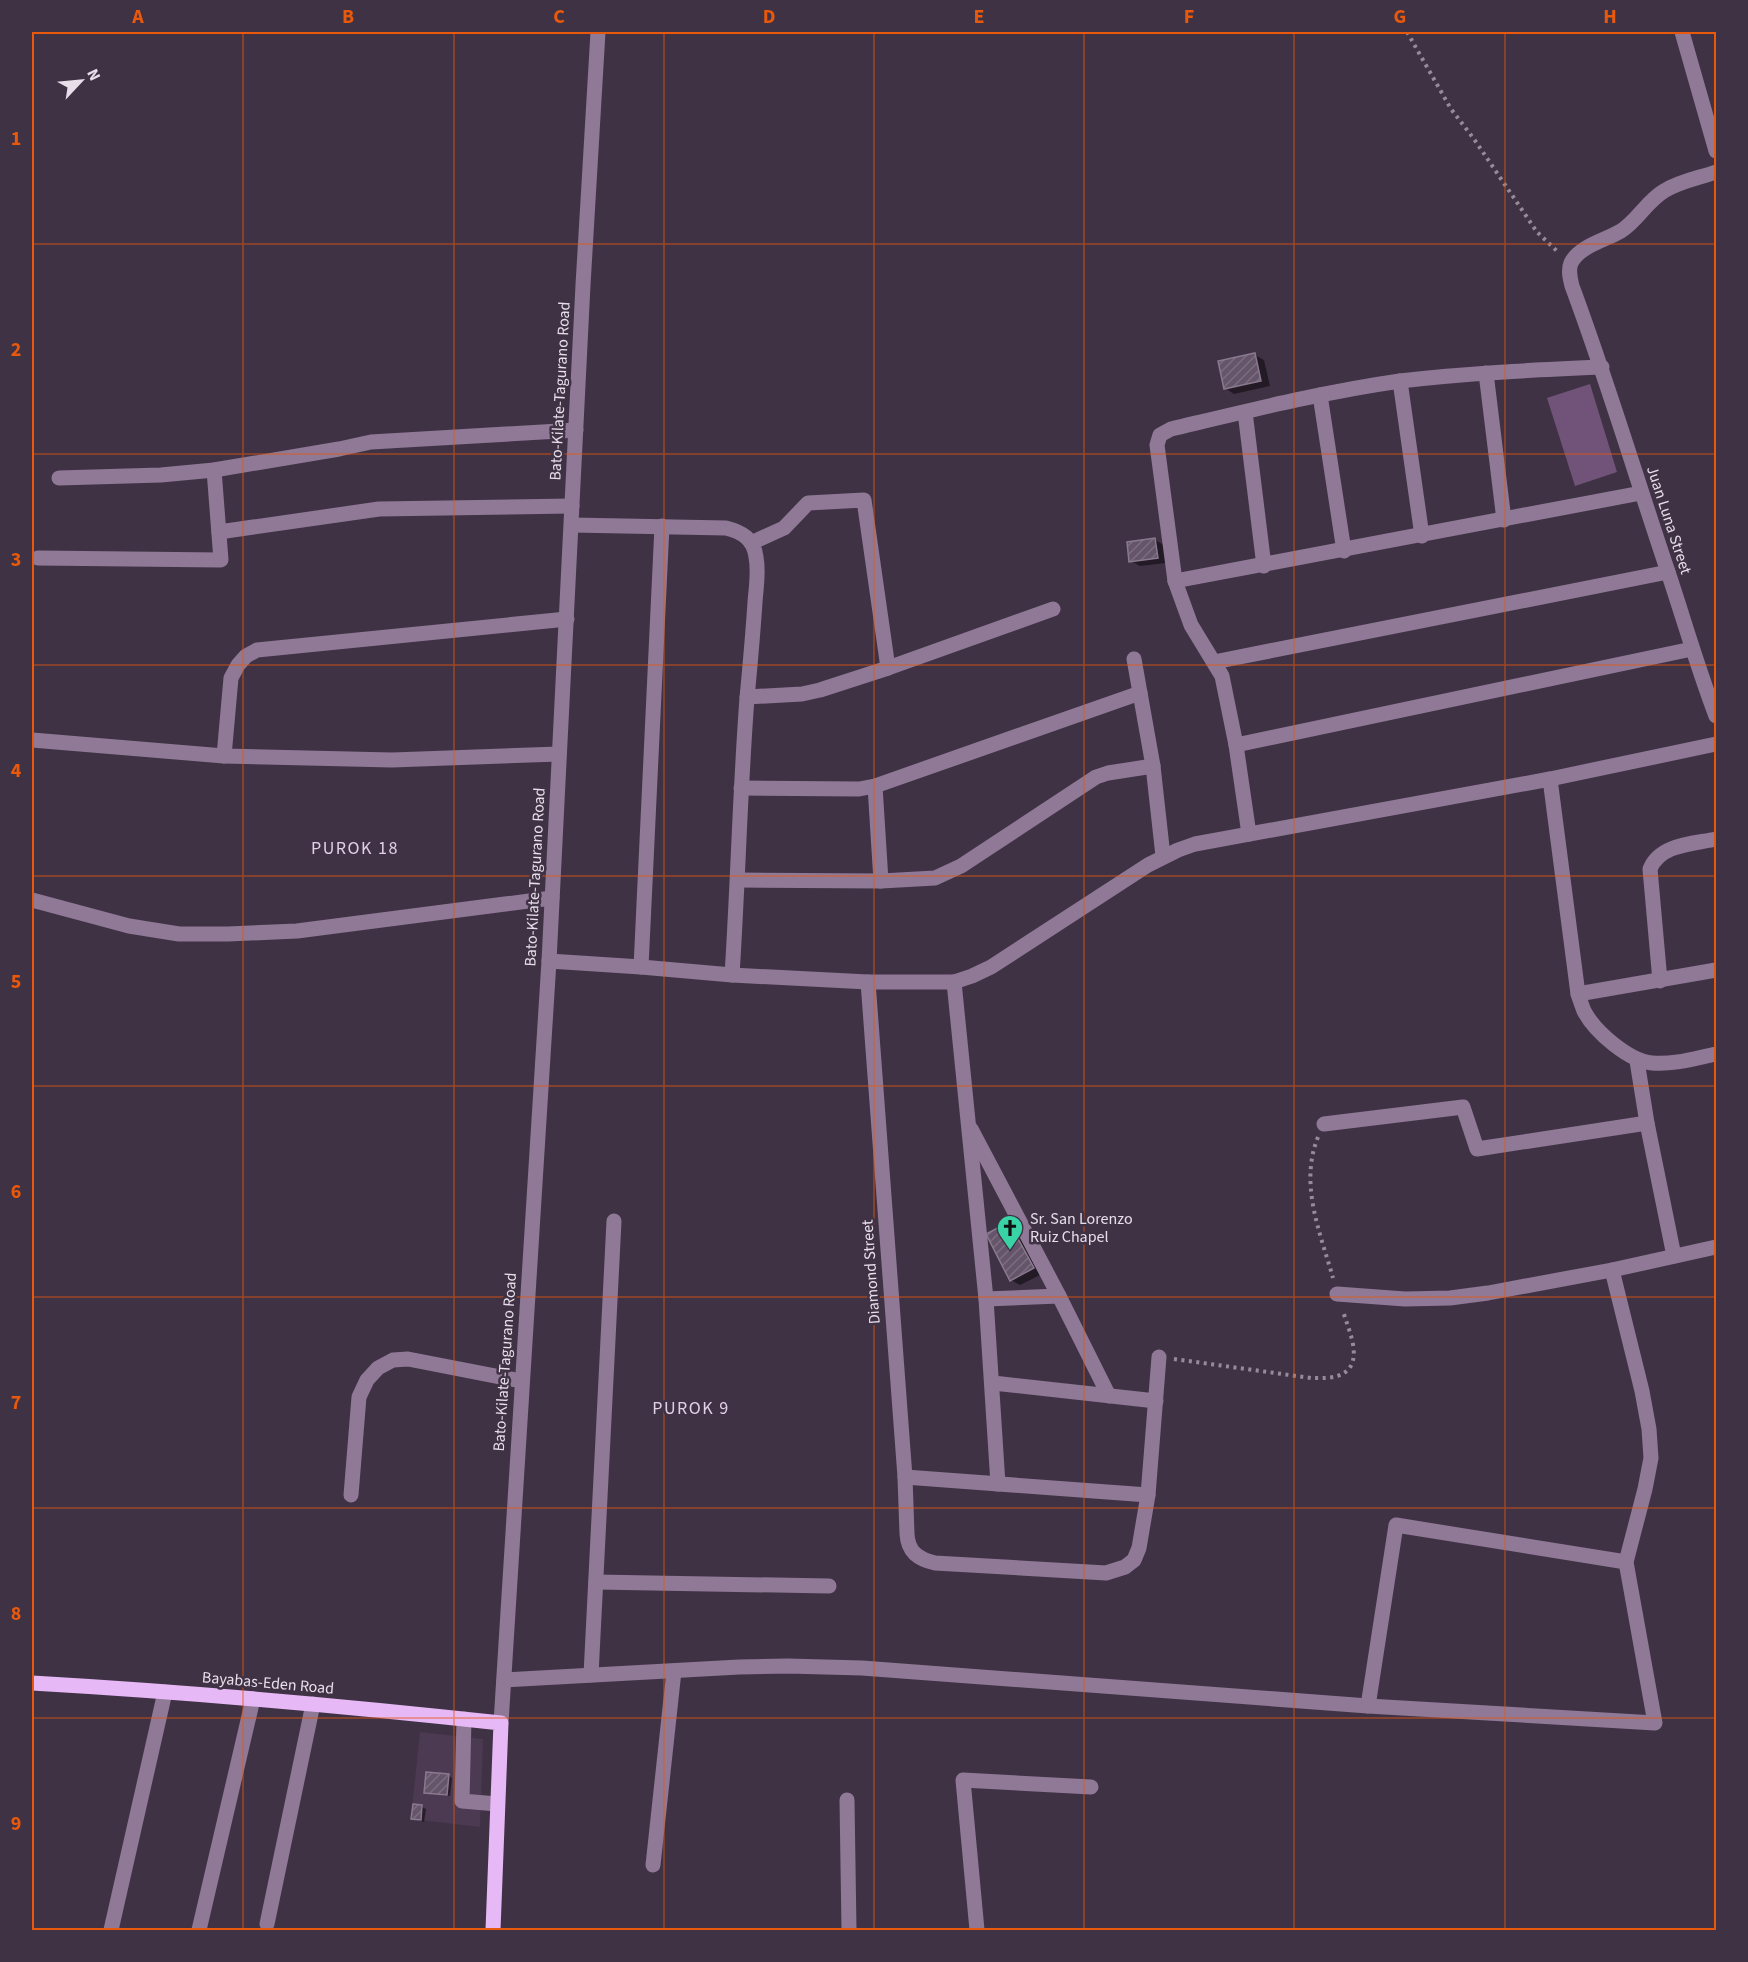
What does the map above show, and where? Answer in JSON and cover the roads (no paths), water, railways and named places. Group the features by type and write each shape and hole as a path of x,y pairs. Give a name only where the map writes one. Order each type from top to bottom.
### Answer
{"main road":[{"name":"Bayabas-Eden Road","path":"32,1683 313,1704 501,1723"},
{"path":"492,1930 501,1723"}],"street":[{"name":"Bato-Kilate-Tagurano Road","path":"501,1723 549,962 598,32"},
{"path":"1682,32 1716,151"},
{"name":"Juan Luna Street","path":"1716,172 1665,190 1635,221 1584,250 1571,263 1569,273 1602,367 1692,650 1716,716"},
{"path":"1249,834 1236,745 1222,676 1191,625 1175,581 1157,440 1160,435 1171,429 1320,394 1400,381 1486,373 1602,367"},
{"path":"1486,373 1504,520"},
{"path":"1400,381 1422,536"},
{"path":"1320,394 1344,550"},
{"path":"1245,412 1264,566"},
{"path":"59,478 161,475 214,470 371,442 576,430"},
{"path":"38,558 221,560 214,470"},
{"path":"1175,581 1641,493"},
{"path":"752,543 784,528 808,503 864,500 888,668"},
{"path":"219,532 379,509 572,506"},
{"path":"572,525 726,528 746,535 752,543 757,570 741,788 732,975"},
{"path":"641,967 662,526"},
{"path":"1214,662 1668,572"},
{"path":"747,698 802,694 888,668 1053,609"},
{"path":"224,756 231,678 237,665 257,650 567,620"},
{"path":"1236,745 1692,650"},
{"path":"1134,659 1153,766 1163,856"},
{"path":"741,788 859,789 875,786 1140,693"},
{"path":"32,740 224,756 392,760 559,754"},
{"path":"549,962 868,982 954,982 991,967 1163,856 1195,844 1550,779 1716,744"},
{"path":"738,880 881,881 935,878 948,873 1096,777 1153,766"},
{"path":"1550,779 1578,994 1584,1011 1608,1039 1637,1061 1669,1063 1716,1054"},
{"path":"875,786 881,881"},
{"path":"1660,981 1650,869 1659,854 1667,850 1716,839"},
{"path":"32,900 129,926 179,934 228,934 297,931 552,898"},
{"path":"1578,994 1716,970"},
{"name":"Diamond Street","path":"868,982 908,1544 911,1551 923,1560 935,1563 1106,1573 1125,1567 1134,1560 1139,1548 1148,1495"},
{"path":"954,982 986,1299 998,1484"},
{"path":"1637,1061 1674,1256"},
{"path":"1324,1124 1463,1107 1477,1149 1647,1123"},
{"path":"967,1122 1109,1396"},
{"path":"591,1676 614,1221"},
{"path":"1337,1294 1405,1299 1450,1298 1612,1270 1716,1247"},
{"path":"504,1680 778,1666 862,1668 1368,1706 1655,1723 1626,1563 1646,1489 1651,1458 1649,1429 1612,1270"},
{"path":"986,1299 1059,1296"},
{"path":"905,1477 1148,1495 1159,1356"},
{"path":"351,1495 359,1397 367,1380 378,1368 393,1360 408,1359 521,1381"},
{"path":"993,1383 1155,1401"},
{"path":"1368,1706 1396,1526 1626,1563"},
{"path":"596,1582 829,1586"},
{"path":"653,1865 674,1671"},
{"path":"111,1930 165,1692"},
{"path":"200,1930 253,1699"},
{"path":"267,1924 313,1704"},
{"path":"464,1719 462,1801 497,1804"},
{"path":"977,1930 963,1780 1091,1787"},
{"path":"847,1800 849,1930"}],"place":[{"name":"Sr. San Lorenzo Ruiz Chapel","path":"1010,1251"}],"district":[{"name":"PUROK 18","path":"355,848"},
{"name":"PUROK 9","path":"691,1408"}]}
